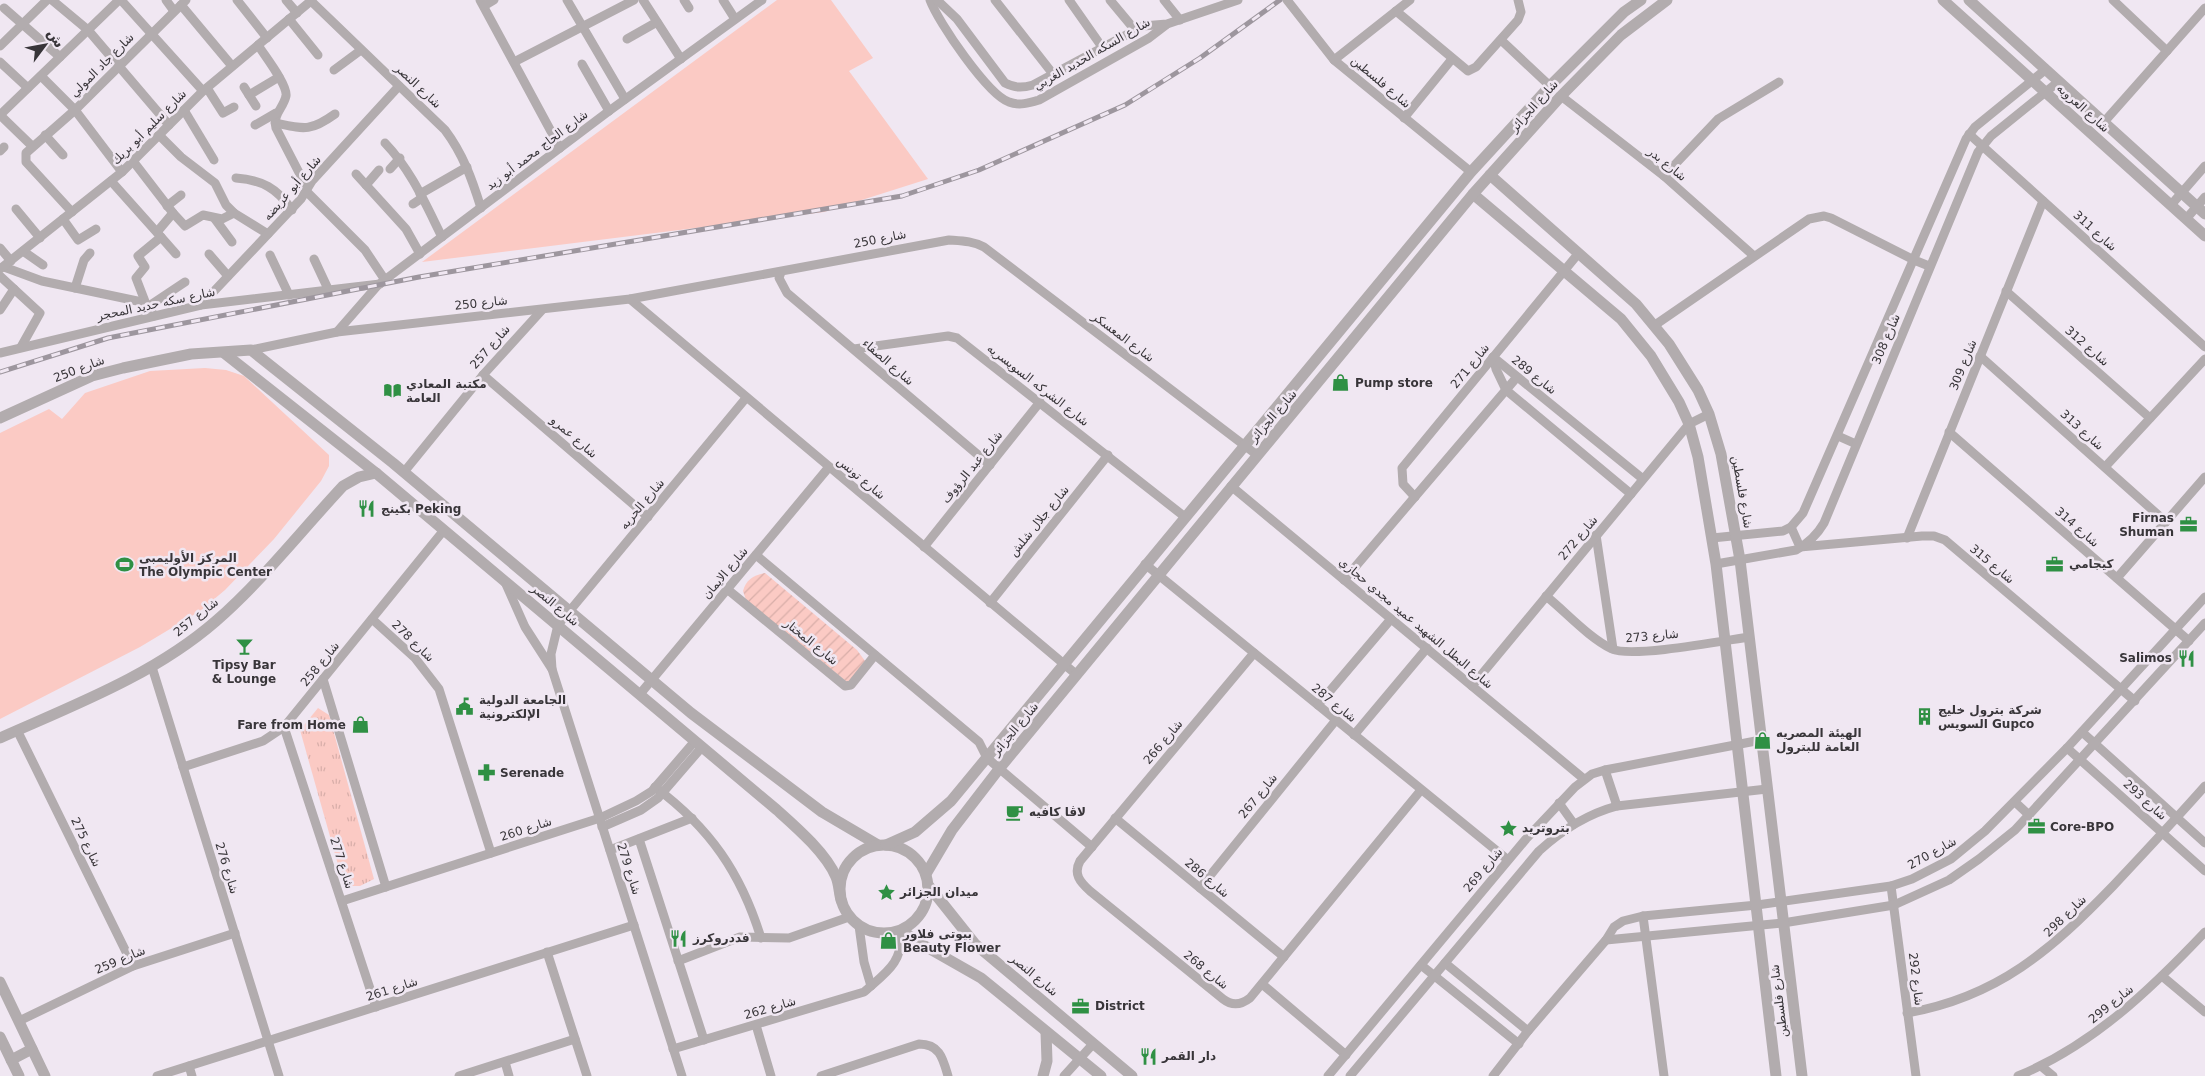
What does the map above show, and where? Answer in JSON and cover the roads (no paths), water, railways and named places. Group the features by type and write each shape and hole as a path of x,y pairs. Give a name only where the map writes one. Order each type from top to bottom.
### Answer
{"street":[{"path":"0,46 47,0"},
{"path":"52,0 88,30 169,124"},
{"path":"72,212 26,162 24,156 32,146 0,115 120,0 205,89 223,113 234,107"},
{"path":"166,0 181,5 232,66"},
{"path":"236,0 267,38"},
{"path":"286,0 296,13"},
{"path":"494,0 482,3 560,148"},
{"path":"567,0 625,99"},
{"path":"514,62 634,0"},
{"path":"643,0 681,59"},
{"path":"724,0 735,19"},
{"name":"شارع الحاج محمد أبو زيد","path":"337,332 382,282 625,99 762,0"},
{"name":"شارع السكه الحديد الغربي","path":"930,0 938,16 996,96 1009,102 1024,104 1039,100 1148,38 1167,24"},
{"name":"شارع السكه الحديد الغربي","path":"937,0 957,19 1005,82 1014,87 1024,88 1143,26 1167,24 1238,0"},
{"path":"996,0 1053,74"},
{"path":"1069,0 1102,47"},
{"path":"1110,0 1136,30"},
{"path":"1164,0 1180,20"},
{"path":"1289,3 1298,0"},
{"path":"1334,60 1410,0"},
{"path":"1396,11 1464,69 1472,70 1501,40 1521,12 1518,0"},
{"name":"شارع الجزائر","path":"882,845 914,832 951,801 1471,172 1550,86 1624,12 1641,0"},
{"name":"شارع الجزائر","path":"927,879 952,830 1000,769 1474,194 1561,96 1621,35 1667,0"},
{"name":"شارع العروبه","path":"1943,0 2205,236"},
{"name":"شارع العروبه","path":"1969,0 2201,210"},
{"path":"2113,0 2167,50"},
{"name":"شارع سليم أبو بريك","path":"5,266 122,172 205,89 312,1"},
{"name":"شارع النصر","path":"312,1 445,130 458,147 468,167 481,208"},
{"name":"شارع فلسطين","path":"1289,3 1334,60 1471,172"},
{"name":"شارع جاد المولي","path":"32,146 75,110 181,5"},
{"path":"4,8 60,57"},
{"path":"2104,122 2205,8"},
{"path":"289,20 318,55"},
{"path":"627,39 657,22"},
{"path":"1501,40 1550,86"},
{"path":"255,125 276,112 285,98 286,91 258,45"},
{"path":"334,70 361,50"},
{"path":"1404,118 1452,59"},
{"path":"0,62 28,88"},
{"path":"582,64 609,111"},
{"name":"شارع 308","path":"1791,527 1804,513 1969,134 2045,70"},
{"path":"41,76 75,110 122,172"},
{"path":"256,106 246,91 279,77"},
{"path":"1664,176 1718,119 1779,82"},
{"name":"شارع 308","path":"1716,564 1783,553 1800,547 1818,534 1982,146 2058,82"},
{"name":"شارع أبو عريضه","path":"201,305 292,210 307,189 399,86"},
{"name":"شارع بدر","path":"1561,96 1664,176 1754,256"},
{"path":"184,110 214,160"},
{"path":"276,112 275,123 307,189 365,250 382,282"},
{"path":"275,123 306,129 319,126 335,114"},
{"name":"شارع 311","path":"1969,134 2205,347"},
{"path":"45,135 63,155"},
{"path":"159,135 181,157 215,183 226,205 234,213 268,234"},
{"path":"385,143 400,158 442,237"},
{"path":"390,168 400,158"},
{"path":"133,161 170,210 185,226 203,215 215,219 228,217 234,213"},
{"path":"2171,205 2205,166"},
{"path":"413,204 421,196 468,167"},
{"path":"366,186 380,170"},
{"path":"356,174 406,229 420,254"},
{"name":"شارع فلسطين","path":"1490,175 1636,304 1655,325 1681,363 1709,414 1721,454 1740,560 1802,1076"},
{"path":"236,178 253,179 269,185 282,196 292,210"},
{"path":"111,181 176,254"},
{"path":"1474,194 1621,319 1642,343 1665,376 1689,424 1698,458 1716,564 1757,905"},
{"path":"154,316 136,278 145,267 138,256 159,234 170,210 180,195"},
{"path":"2186,219 2201,210 2205,197"},
{"name":"شارع 309","path":"1907,538 2043,201"},
{"path":"16,210 40,238"},
{"path":"1655,325 1809,219 1824,216 1831,218 1914,260 1930,266"},
{"path":"63,219 78,240 96,229"},
{"path":"215,219 232,242"},
{"name":"شارع 250","path":"1,414 92,376 192,354 251,350 337,332 630,299 949,240 973,242"},
{"name":"شارع المعسكر","path":"973,242 984,247 1257,455"},
{"path":"0,248 5,266 42,281 148,305 185,282"},
{"path":"23,251 43,265"},
{"path":"75,288 84,260 90,253"},
{"path":"209,254 228,276"},
{"name":"شارع 271","path":"1415,496 1403,484 1402,468 1578,254"},
{"path":"270,255 289,295"},
{"path":"314,259 329,291"},
{"name":"شارع الصفاء","path":"781,272 780,278 787,292 990,465"},
{"path":"0,276 40,315 21,347"},
{"name":"شارع سكه حديد المحجر","path":"0,353 201,305 329,291 382,282"},
{"path":"0,310 14,289"},
{"name":"شارع 312","path":"2006,292 2150,418"},
{"name":"شارع تونس","path":"630,299 1077,675"},
{"path":"1894,306 1910,314"},
{"name":"شارع 257","path":"404,472 483,375 542,310"},
{"path":"1342,326 1356,338"},
{"name":"شارع الشركه السويسريه","path":"854,350 948,336 957,338 1185,517"},
{"name":"شارع النصر","path":"251,350 404,472 691,713 822,812 882,845"},
{"name":"شارع النصر","path":"224,353 444,530 802,832 836,876 841,900"},
{"name":"شارع 313","path":"1980,356 2166,522"},
{"name":"شارع 289","path":"1493,357 1643,479"},
{"name":"شارع 289","path":"1493,357 1496,369 1506,390 1631,494"},
{"path":"2105,467 2205,359"},
{"path":"1665,376 1681,363"},
{"path":"1867,368 1884,376"},
{"name":"شارع عمرو","path":"483,375 648,517"},
{"path":"1344,580 1517,377"},
{"name":"شارع الحريه","path":"558,626 746,398"},
{"name":"شارع عبد الرؤوف","path":"924,547 1040,402"},
{"path":"1276,406 1290,417"},
{"name":"شارع 272","path":"1472,686 1689,424 1709,414"},
{"name":"شارع 314","path":"1949,432 2189,641"},
{"path":"1838,436 1856,444"},
{"name":"شارع جلال شلش","path":"990,603 1108,456"},
{"name":"شارع الايمان","path":"640,694 829,467"},
{"name":"شارع 257","path":"0,738 152,667 216,622 250,588 343,486 359,477 376,474"},
{"path":"2117,578 2205,477"},
{"name":"شارع البطل الشهيد عميد مجدي حجازي","path":"1232,486 1584,779"},
{"path":"1712,538 1773,533 1791,527 1800,547"},
{"name":"شارع 258","path":"183,766 264,741 284,727 444,530"},
{"path":"1596,535 1613,649"},
{"name":"شارع 315","path":"1800,547 1934,536 1945,540 2135,701"},
{"path":"756,555 979,742 987,758 1092,847"},
{"name":"شارع 287","path":"1145,564 1508,860"},
{"name":"شارع 279","path":"504,581 526,627 552,669 682,1076"},
{"name":"شارع المختار","path":"727,589 845,686 851,685 875,656"},
{"name":"شارع 273","path":"1546,596 1602,643 1613,649 1630,653 1749,638"},
{"name":"شارع 270","path":"1494,1076 1528,1031 1606,940 1614,928 1623,921 1643,916 1757,905 1891,886 1918,876 1951,859 1969,846 2015,802 2121,690 2205,597"},
{"name":"شارع 278","path":"372,619 415,658 439,689 492,853"},
{"path":"1318,706 1391,619"},
{"path":"1606,940 1783,923 1894,904 1932,889 1964,870 1999,844 2029,815 2205,623"},
{"name":"شارع 279","path":"552,669 552,647 558,626"},
{"path":"1354,735 1427,648"},
{"name":"شارع 266","path":"1092,847 1254,653"},
{"name":"شارع 276","path":"152,667 279,1076"},
{"path":"324,679 386,887"},
{"name":"شارع 267","path":"1200,888 1336,720"},
{"name":"شارع 277","path":"284,727 376,1007"},
{"name":"شارع 275","path":"17,730 133,966"},
{"name":"شارع 293","path":"2082,732 2205,843"},
{"name":"شارع 269","path":"1328,1076 1508,860 1559,803 1584,779 1605,770 1761,740"},
{"name":"شارع 260","path":"601,823 655,787 699,744"},
{"name":"شارع 260","path":"342,901 492,853 641,810 663,793 699,744"},
{"name":"شارع 293","path":"2067,748 2205,871"},
{"path":"1605,770 1617,806"},
{"name":"شارع 298","path":"1907,1013 1948,1004 1988,988 2020,969 2050,947 2078,923 2164,834 2205,786"},
{"path":"655,787 692,818 721,851 738,880 752,910 761,938"},
{"path":"1350,1076 1540,851 1561,832 1574,824 1617,806 1767,789"},
{"name":"شارع 268","path":"1092,847 1077,867 1080,881 1223,999 1234,1004 1240,1004 1250,998 1262,984 1421,790"},
{"path":"2015,802 2029,815"},
{"path":"1559,803 1574,824"},
{"path":"610,850 692,818"},
{"name":"شارع 286","path":"1115,818 1284,957"},
{"path":"639,839 704,1040"},
{"path":"882,845 896,846 914,856 927,879 928,898 923,912 914,922 901,930 879,933 859,926 849,917 841,900 840,882 847,864 861,852 882,845"},
{"name":"شارع النصر","path":"927,879 975,944 1132,1076"},
{"name":"شارع 292","path":"1891,886 1916,1076"},
{"name":"شارع فلسطين","path":"1757,905 1776,1076"},
{"path":"1643,916 1664,1076"},
{"path":"678,961 740,937 789,938 849,917"},
{"name":"شارع 261","path":"157,1076 634,925"},
{"path":"859,926 864,962 871,986"},
{"path":"901,930 916,941 981,978 1101,1076"},
{"name":"شارع 262","path":"673,1049 853,997 882,978 895,962 902,943 901,930"},
{"name":"شارع 299","path":"2018,1076 2041,1066 2103,1027 2162,976 2205,932"},
{"name":"شارع 259","path":"19,1021 133,966 235,934"},
{"path":"547,952 587,1076"},
{"path":"1445,963 1528,1031"},
{"path":"1421,965 1519,1044"},
{"path":"2162,976 2205,1012"},
{"path":"0,982 46,1076"},
{"path":"1262,984 1346,1055"},
{"path":"756,1025 771,1076"},
{"path":"1043,1076 1047,1061 1046,1032"},
{"path":"0,1037 19,1076"},
{"path":"460,1076 575,1039"},
{"path":"821,1076 919,1044 935,1047 941,1053 948,1076"},
{"path":"1064,1076 1093,1044"},
{"path":"11,1060 32,1049"},
{"path":"505,1062 509,1076"},
{"path":"189,1066 192,1076"},
{"path":"2041,1066 2053,1076"}],"railway":[{"path":"0,372 108,338 419,277 902,196 979,170 1125,105 1200,58 1280,0"}],"place":[{"name":"Pump store","path":"1341,383"},
{"name":"مكتبة المعادي العامة","path":"392,391"},
{"name":"بكينج Peking","path":"367,509"},
{"name":"Firnas Shuman","path":"2188,525"},
{"name":"كيجامي","path":"2055,564"},
{"name":"المركز الأوليمبى The Olympic Center","path":"125,565"},
{"name":"Tipsy Bar & Lounge","path":"244,646"},
{"name":"Salimos","path":"2186,658"},
{"name":"الجامعة الدولية الإلكترونية","path":"465,707"},
{"name":"شركة بترول خليج السويس Gupco","path":"1924,717"},
{"name":"Fare from Home","path":"360,725"},
{"name":"الهيئة المصريه العامة للبترول","path":"1762,740"},
{"name":"Serenade","path":"486,773"},
{"name":"لاڤا كافيه","path":"1015,812"},
{"name":"Core-BPO","path":"2036,827"},
{"name":"بتروتريد","path":"1508,828"},
{"name":"ميدان الجزائر","path":"886,892"},
{"name":"فددروكرز","path":"679,938"},
{"name":"بيوتى فلاور Beauty Flower","path":"889,941"},
{"name":"District","path":"1081,1006"},
{"name":"دار القمر","path":"1148,1056"}]}
